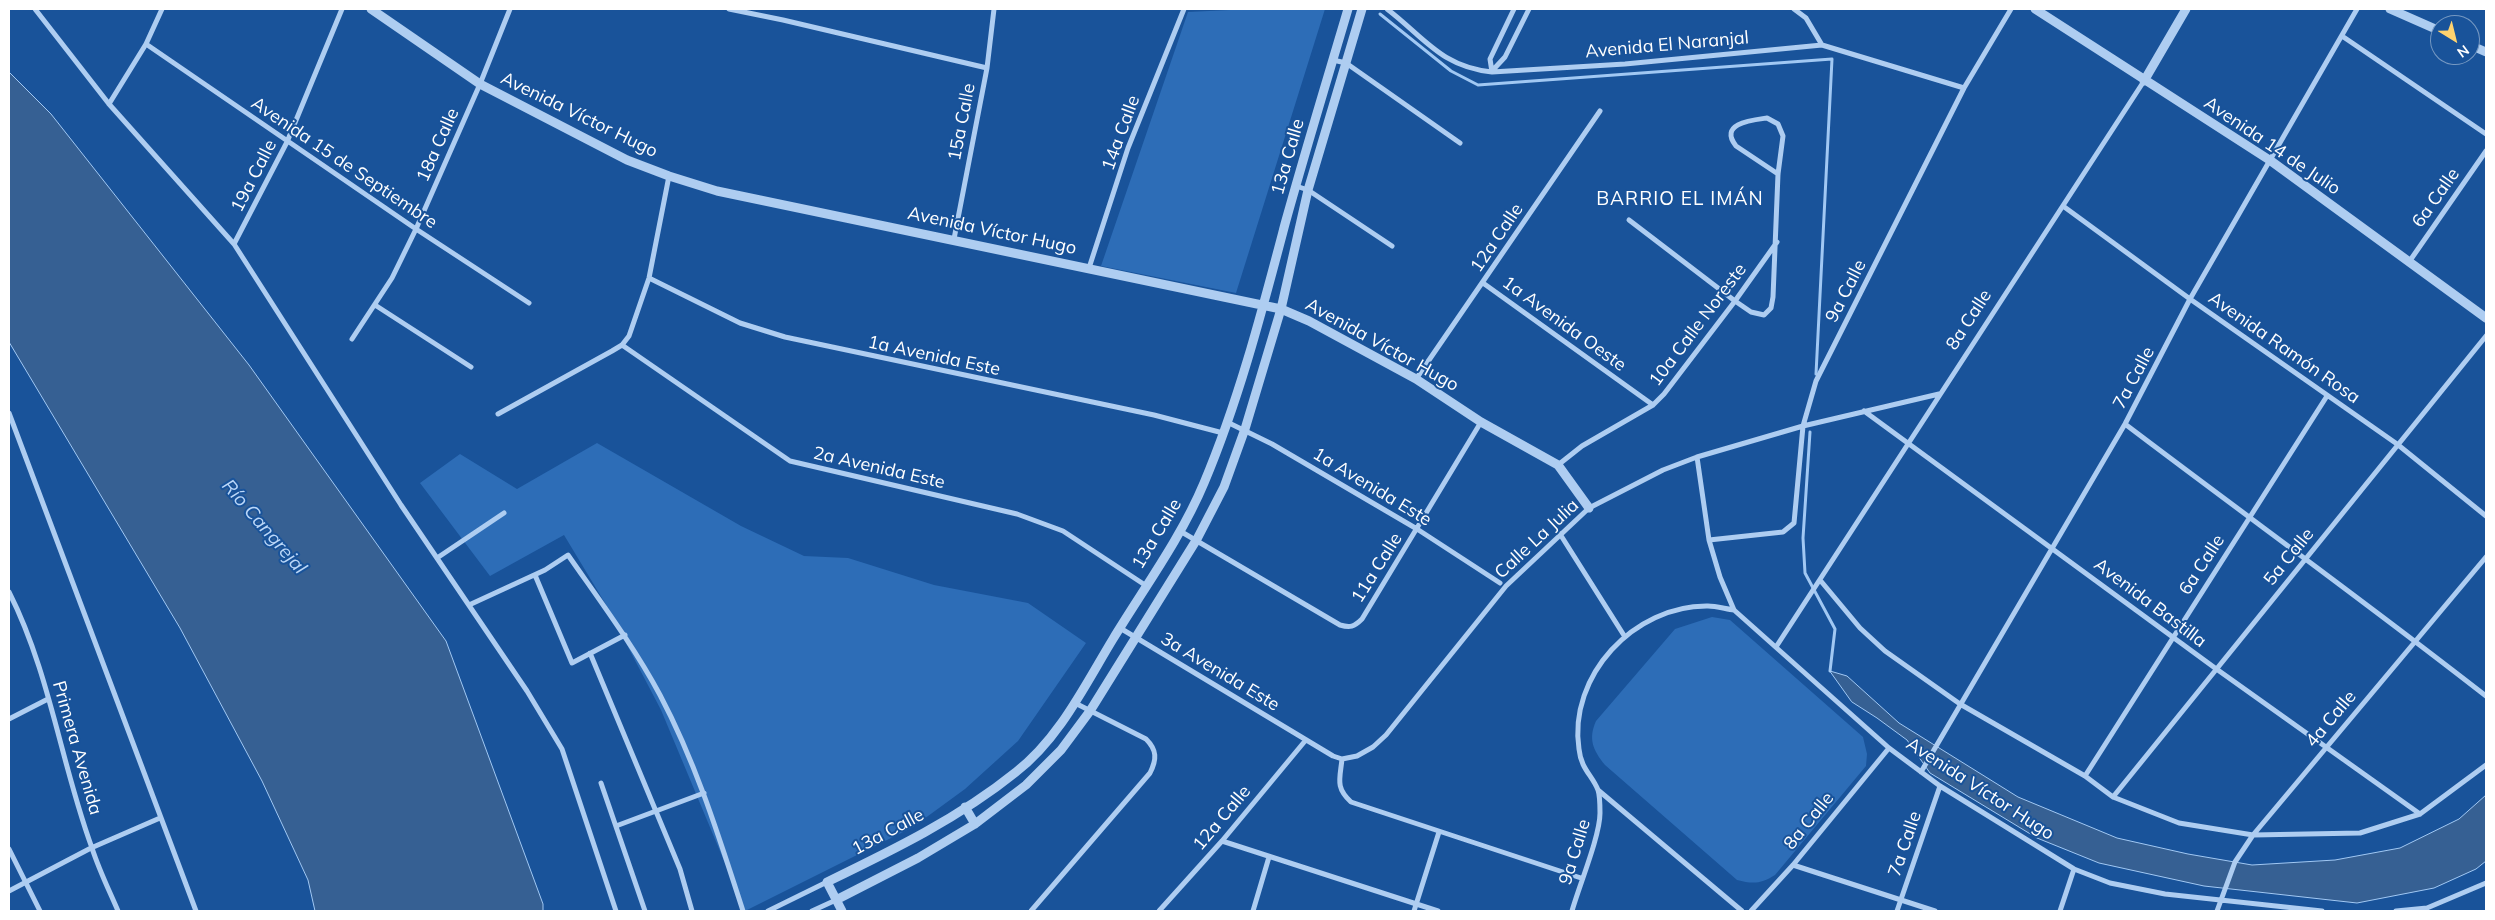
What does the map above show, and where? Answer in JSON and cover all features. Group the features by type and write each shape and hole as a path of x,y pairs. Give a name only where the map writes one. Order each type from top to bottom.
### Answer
{"street":[{"path":"35,9 110,104 234,244 437,558 527,691 562,749 616,911"},
{"path":"110,104 146,44 162,9"},
{"name":"19a Calle","path":"234,244 287,142 342,9"},
{"name":"Avenida Víctor Hugo","path":"371,9 480,84 627,160 669,176 718,191 1281,309 1309,321 1416,379 1481,422 1558,465 1589,508"},
{"name":"18a Calle","path":"352,339 392,278 416,229 480,84 510,9"},
{"path":"729,9 784,20 987,68"},
{"name":"15a Calle","path":"954,239 987,68 994,9"},
{"name":"14a Calle","path":"1089,268 1128,148 1184,9"},
{"name":"13a Calle","path":"768,911 912,841 1017,772 1046,741 1075,703 1180,530 1204,485 1227,422 1263,306 1348,9"},
{"name":"13a Calle","path":"812,911 918,858 975,824 1026,785 1060,750 1090,711 1138,638 1197,539 1224,487 1245,429 1281,309 1308,190 1362,9"},
{"name":"Avenida El Naranjal","path":"1387,9 1447,59 1472,70 1492,72 1626,64 1822,45 1964,88"},
{"path":"1492,72 1490,59 1514,9"},
{"path":"1492,72 1505,57 1529,9"},
{"path":"1794,9 1806,18 1822,45"},
{"name":"9a Calle","path":"1709,540 1782,532 1794,524 1803,426 1816,381 1964,88 2011,9"},
{"name":"Avenida 14 de Julio","path":"2034,9 2271,161 2486,318"},
{"name":"8a Calle","path":"1776,647 1939,394 2064,206 2144,81 2186,9"},
{"name":"7a Calle","path":"1921,772 2125,424 2190,299 2358,9"},
{"path":"2390,9 2430,27"},
{"path":"2342,36 2486,134"},
{"name":"Avenida 15 de Septiembre","path":"146,44 287,142 529,303"},
{"path":"1333,60 1346,63 1460,143"},
{"name":"12a Calle","path":"1416,379 1484,283 1600,111"},
{"path":"1629,220 1735,301 1758,316 1764,315 1771,308 1773,298 1777,242 1778,174 1783,136 1778,124 1767,118 1742,122 1736,125 1732,134 1732,140 1736,146 1778,174"},
{"name":"6a Calle","path":"2409,262 2486,150"},
{"path":"498,414 622,344 629,336 649,278 669,176"},
{"path":"1296,186 1308,190 1392,246"},
{"name":"Avenida Ramón Rosa","path":"2064,206 2190,299 2397,444 2486,516"},
{"name":"10a Calle Noreste","path":"1558,465 1582,446 1653,405 1674,383 1777,242"},
{"name":"1a Avenida Este","path":"649,278 740,323 785,337 1154,415 1223,432"},
{"name":"1a Avenida Oeste","path":"1484,283 1653,405"},
{"path":"375,305 471,367"},
{"name":"5a Calle","path":"2113,797 2215,668 2486,336"},
{"name":"2a Avenida Este","path":"622,344 790,460 1017,514 1063,531 1145,585"},
{"name":"Calle La Julia","path":"1342,759 1365,751 1386,735 1506,586 1589,508 1663,470 1697,457 1803,426 1939,394"},
{"name":"6a Calle","path":"2085,776 2327,396"},
{"name":"Avenida Bastilla","path":"1864,411 1909,442 2172,637 2420,814"},
{"path":"9,413 196,911"},
{"name":"1a Avenida Este","path":"1227,422 1245,429 1418,529 1500,583"},
{"name":"11a Calle","path":"1197,539 1340,625 1348,627 1356,625 1362,619 1418,529 1481,422"},
{"path":"2125,424 2249,518 2306,558 2486,696"},
{"name":"Avenida Víctor Hugo","path":"1697,457 1709,540 1720,577 1734,610 1889,748 1940,786 2074,869 2110,883 2164,894 2322,911"},
{"path":"437,558 504,512"},
{"path":"1180,530 1197,539"},
{"path":"1560,534 1624,637"},
{"path":"469,605 535,575 568,555 625,635 660,696 704,793 743,911"},
{"name":"4a Calle","path":"2218,911 2236,862 2253,835 2486,557"},
{"path":"535,575 572,663 625,635"},
{"path":"1820,580 1860,628 1886,651 1960,704 2085,776 2113,797 2179,824 2253,835 2360,833 2420,814 2486,765"},
{"name":"Primera Avenida","path":"9,592 23,622 42,674 91,848 118,911"},
{"name":"9a Calle","path":"1572,911 1596,836 1600,815 1598,790 1584,770 1578,749 1579,719 1587,685 1604,657 1624,637 1656,618 1681,609 1708,606 1734,610"},
{"name":"3a Avenida Este","path":"1120,628 1306,741"},
{"path":"590,653 680,869 692,911"},
{"path":"9,719 48,699"},
{"path":"1031,911 1150,773 1155,764 1156,754 1153,746 1146,739 1075,703"},
{"path":"1306,741 1342,759 1339,782 1341,792 1351,802 1581,878"},
{"name":"12a Calle","path":"1159,911 1306,741"},
{"name":"8a Calle","path":"1751,911 1793,865 1889,748"},
{"path":"601,782 645,911"},
{"name":"7a Calle","path":"1897,911 1940,786"},
{"path":"1598,790 1742,911"},
{"path":"616,826 704,793"},
{"path":"965,807 975,824"},
{"path":"9,891 91,848 160,818"},
{"path":"1414,911 1439,832"},
{"path":"1222,840 1438,911"},
{"path":"9,849 40,911"},
{"path":"1253,911 1269,856"},
{"path":"1793,865 1935,911"},
{"path":"2060,911 2074,869"},
{"path":"827,882 842,911"},
{"path":"2396,911 2426,908 2486,883"},
{"path":"2426,908 2435,911"}],"shaded area":[{"path":"1251,9 1325,9 1236,293 1101,266 1188,12"},
{"path":"597,443 741,526 804,556 848,558 934,585 1028,603 1086,643 1018,741 965,789 913,827 745,911 661,710 605,603 564,535 490,576 420,483 460,454 517,489"},
{"path":"1712,617 1730,620 1863,737 1867,754 1866,766 1775,875 1757,882 1737,880 1605,765 1597,754 1592,739 1596,721 1675,629"}],"water":[{"name":"Río Cangrejal","path":"9,72 51,114 249,365 446,641 543,904 543,911 315,911 308,880 262,781 180,628 9,342"},
{"path":"1830,671 1847,676 1899,723 2018,797 2117,838 2188,854 2252,865 2335,860 2400,848 2459,819 2486,795 2486,861 2476,869 2434,888 2357,903 2204,886 2099,863 2037,838 1930,773 1907,740 1852,702"}],"waterway":[{"path":"1380,14 1451,71 1478,85 1832,59 1816,374"},
{"path":"1810,432 1803,538 1805,573 1835,629 1830,671"}],"district":[{"name":"BARRIO EL IMÁN","path":"1680,199"}]}
